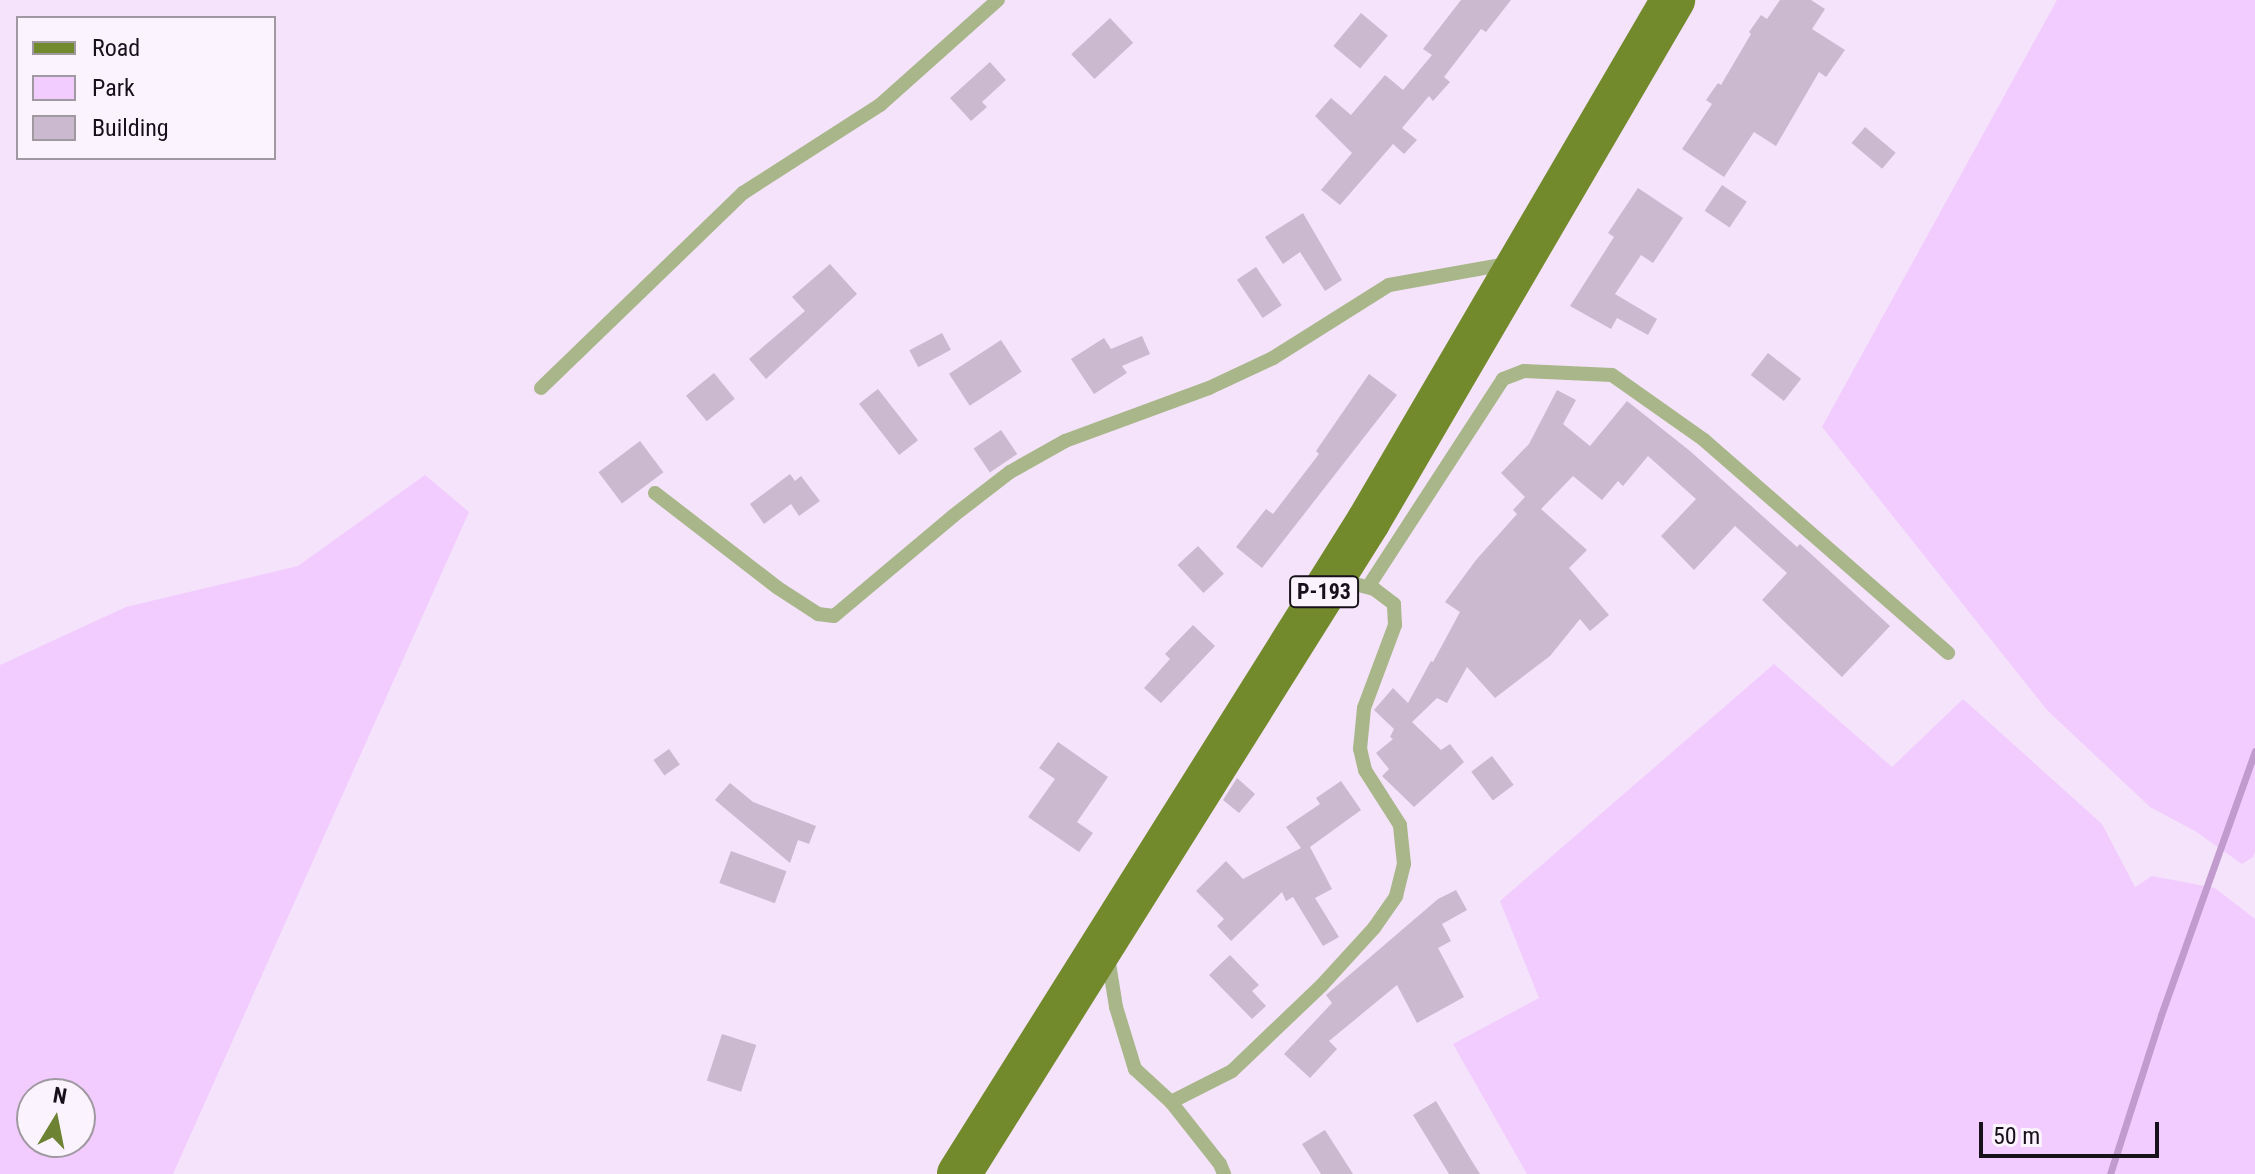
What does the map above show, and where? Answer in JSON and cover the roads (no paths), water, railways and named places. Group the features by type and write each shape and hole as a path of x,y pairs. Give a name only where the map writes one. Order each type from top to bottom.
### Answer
{"main road":[{"name":"Р-193","path":"959,1174 1105,936 1350,583 1522,261 1673,0"}],"lane":[{"path":"541,388 743,193 880,105 998,0"},
{"path":"655,493 778,588 818,614 834,616 987,490 1065,441 1209,388 1273,358 1389,285 1522,261"},
{"path":"1171,1102 1232,1071 1322,985 1374,928 1396,896 1404,864 1400,825 1365,770 1360,749 1364,708 1395,625 1394,604 1350,583 1503,379 1524,371 1612,375 1704,440 1948,653"},
{"path":"1105,936 1116,1007 1135,1069 1171,1102 1220,1164 1224,1174"}],"waterway":[{"path":"2110,1174 2161,1015 2255,751"}]}
